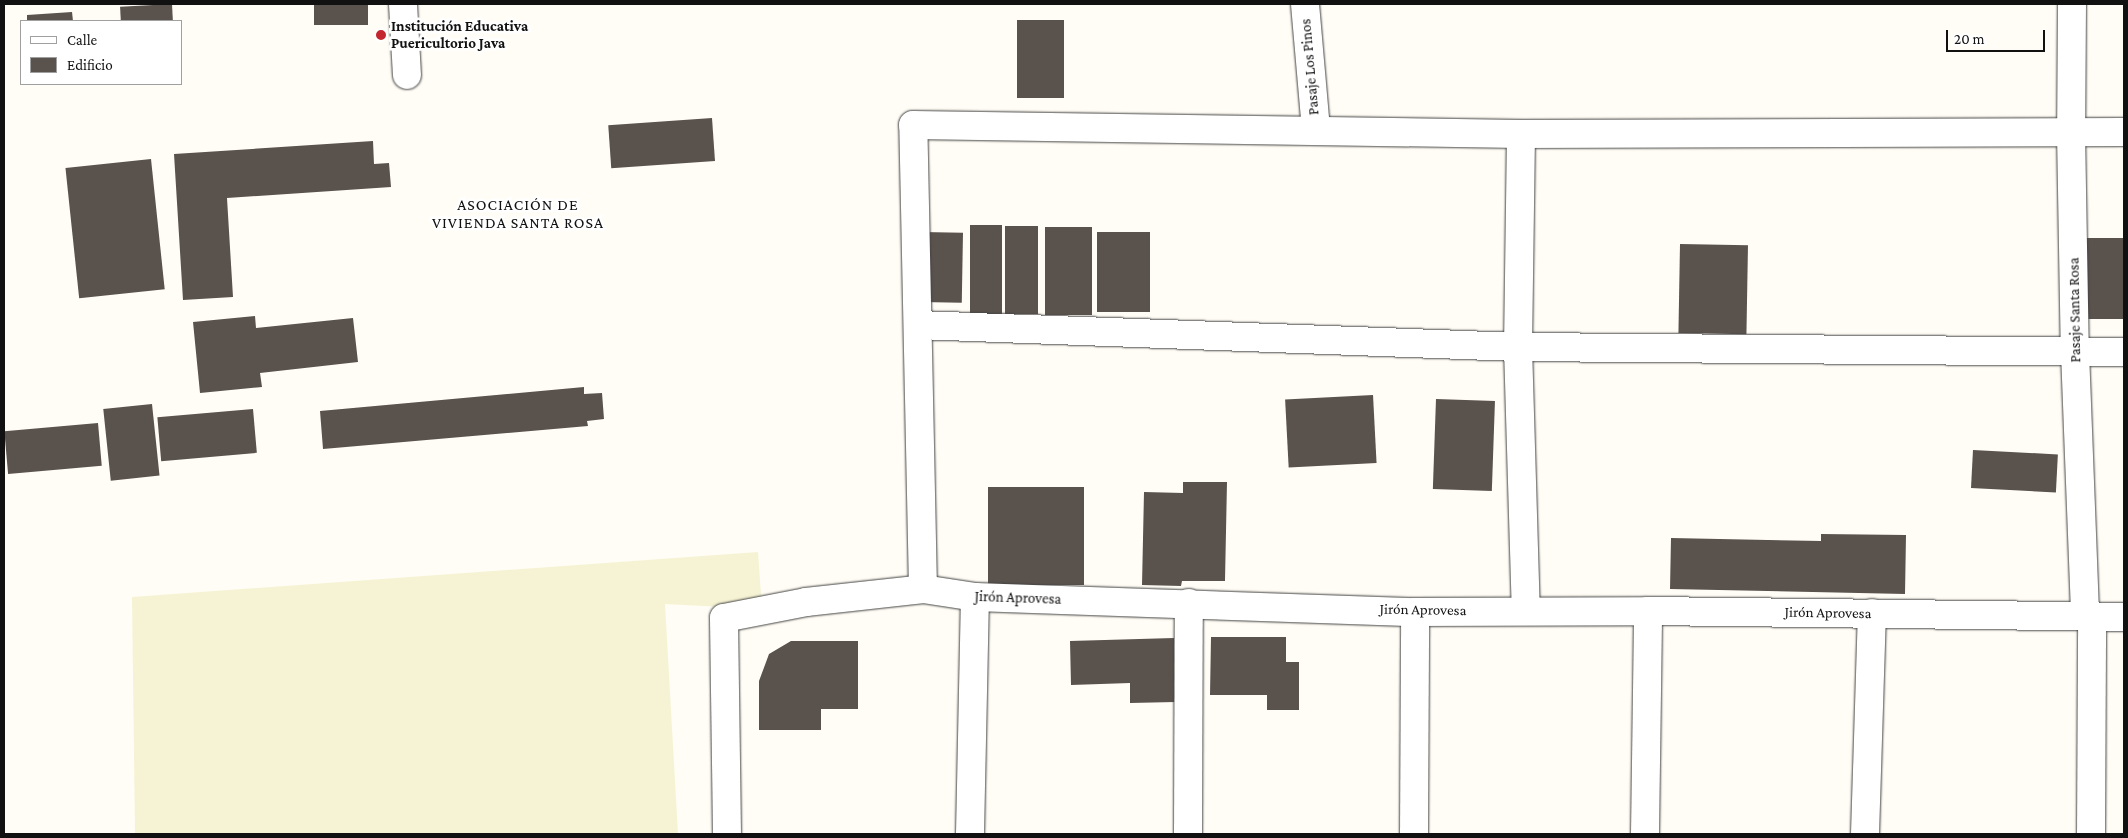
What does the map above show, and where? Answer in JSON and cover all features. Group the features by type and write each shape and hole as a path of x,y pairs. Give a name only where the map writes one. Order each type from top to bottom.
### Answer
{"street":[{"path":"403,4 407,75"},
{"name":"Pasaje Los Pinos","path":"1304,4 1316,130"},
{"name":"Pasaje Santa Rosa","path":"2072,4 2071,132 2075,352 2088,616 2091,834"},
{"path":"924,589 913,124 1521,134 2124,132"},
{"path":"1521,134 1518,347 1526,610"},
{"path":"918,325 1518,347 2124,352"},
{"name":"Jirón Aprovesa","path":"727,834 724,618 806,602 924,589 975,597 1415,612 1526,610 2124,616"},
{"path":"970,834 975,597"},
{"path":"1188,834 1189,603"},
{"path":"1645,834 1648,611"},
{"path":"1414,834 1415,612"},
{"path":"1865,834 1872,614"}],"shaded area":[{"path":"758,552 762,609 665,604 678,834 135,834 132,597"}],"building":[{"path":"172,4 173,20 121,20 120,7"},
{"path":"314,4 368,4 368,25 314,25"},
{"path":"72,12 73,20 27,20 27,15"},
{"path":"1017,20 1064,20 1064,98 1017,98"},
{"path":"712,118 715,161 611,168 608,125"},
{"path":"373,141 374,164 389,163 391,187 227,198 233,297 183,300 174,154"},
{"path":"151,159 165,289 79,298 65,168"},
{"path":"970,225 1002,225 1002,314 970,314"},
{"path":"1005,226 1038,226 1038,314 1005,314"},
{"path":"1045,227 1092,227 1092,315 1045,315"},
{"path":"922,232 963,233 962,303 921,302"},
{"path":"1097,232 1150,232 1150,312 1097,312"},
{"path":"2084,238 2124,238 2124,319 2084,319"},
{"path":"1680,244 1748,245 1746,334 1678,333"},
{"path":"255,316 256,328 353,318 358,362 260,373 262,387 200,393 193,322"},
{"path":"584,387 584,394 602,393 604,419 587,421 588,426 323,449 320,411"},
{"path":"1373,395 1377,463 1289,468 1285,400"},
{"path":"1436,399 1495,401 1492,491 1433,489"},
{"path":"152,404 160,476 111,481 103,409"},
{"path":"253,409 257,453 161,461 157,417"},
{"path":"98,423 102,466 8,474 4,431"},
{"path":"1973,450 2058,454 2056,492 1971,488"},
{"path":"1183,482 1227,482 1225,581 1182,581 1181,586 1142,585 1144,492 1183,493"},
{"path":"988,487 1084,487 1084,585 988,585"},
{"path":"1821,534 1906,535 1905,594 1670,589 1671,538 1821,541"},
{"path":"1211,637 1286,637 1286,662 1299,662 1299,710 1267,710 1267,695 1210,695"},
{"path":"1174,638 1175,702 1130,703 1130,683 1071,685 1070,641"},
{"path":"791,641 858,641 858,709 821,709 821,730 759,730 759,681 769,654"}],"place":[{"name":"Institución Educativa Puericultorio Java","path":"381,35"}],"district":[{"name":"ASOCIACIÓN DE VIVIENDA SANTA ROSA","path":"518,214"}]}
